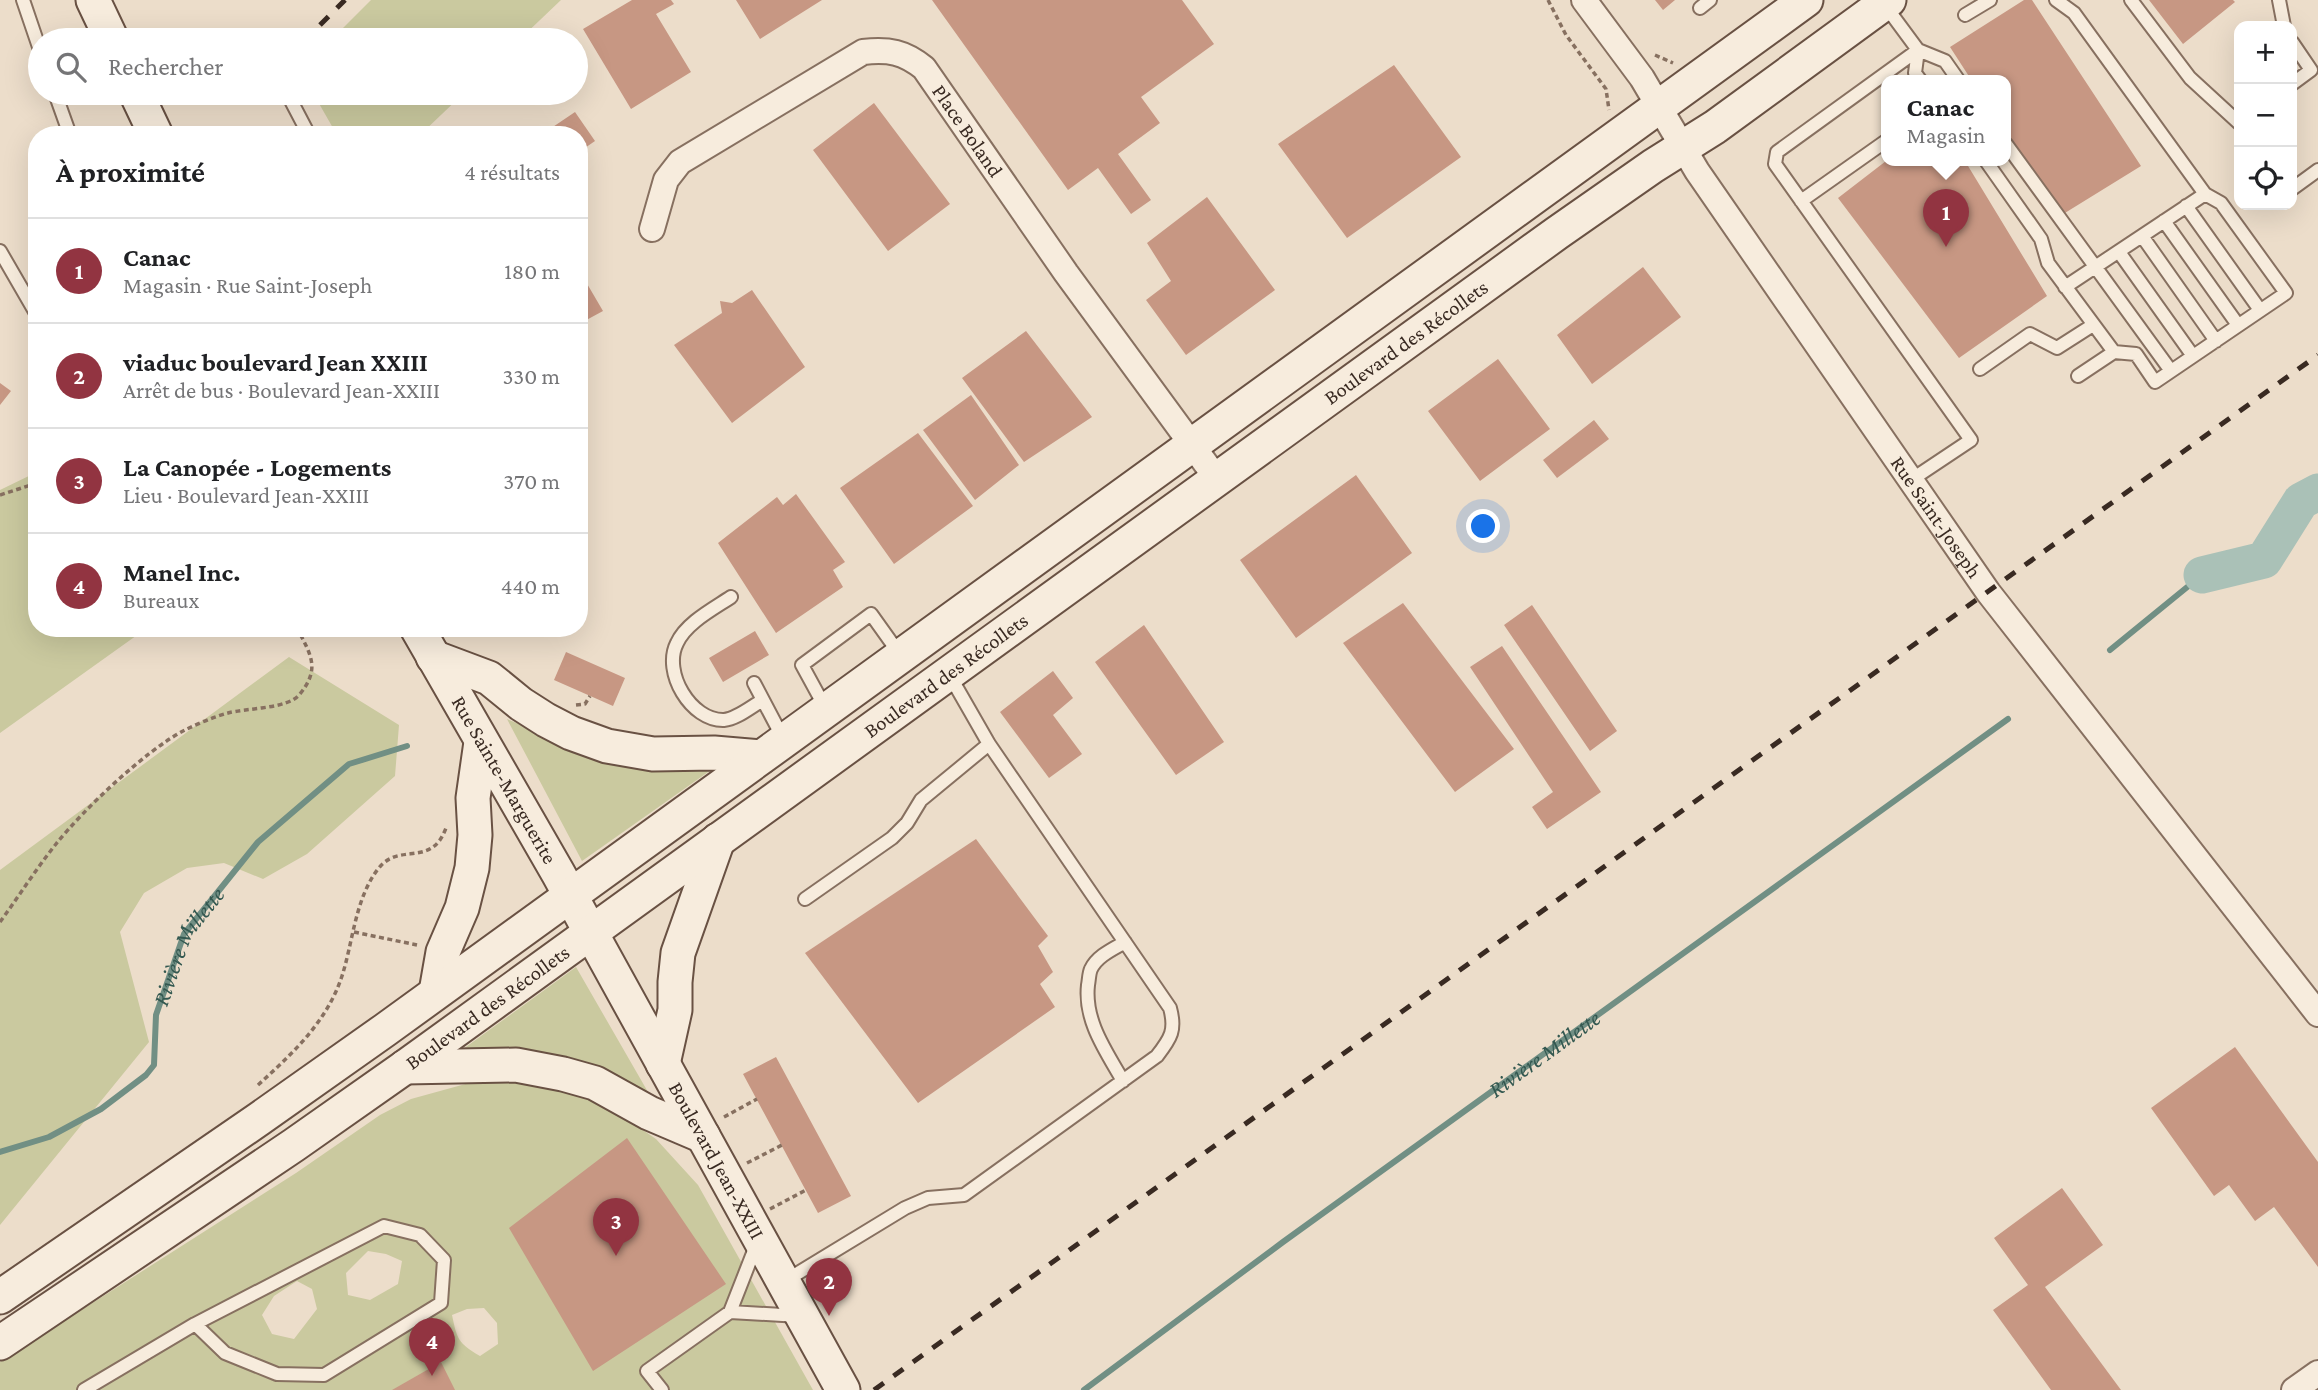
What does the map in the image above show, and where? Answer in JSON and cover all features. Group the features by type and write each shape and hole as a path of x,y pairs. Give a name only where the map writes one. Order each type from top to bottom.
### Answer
{"main road":[{"path":"93,0 106,28"},
{"name":"Boulevard des Récollets","path":"0,1297 260,1119 570,896 1660,106 1798,2"},
{"name":"Boulevard des Récollets","path":"0,1343 294,1146 1558,233 1684,147 1886,2"},
{"path":"142,105 152,126"},
{"name":"Rue Sainte-Marguerite","path":"422,637 589,932"},
{"path":"433,657 489,678 521,704 552,723 607,746 653,754 773,749"},
{"path":"436,992 443,952 462,908 472,868 475,835 473,798 481,742"},
{"path":"663,1064 675,1010 678,953 718,840"},
{"name":"Boulevard Jean-XXIII","path":"589,932 663,1064 714,1126 765,1223 784,1282 843,1390"},
{"path":"405,1067 504,1065 552,1071 595,1083 649,1113 714,1126"}],"street":[{"name":"Rue Saint-Joseph","path":"1584,0 1642,78 1697,171 1988,592 2318,1013"},
{"name":"Place Boland","path":"652,229 666,180 680,162 863,52 880,50 908,55 924,68 1066,274 1217,479"},
{"path":"2294,1390 2318,1373"}],"lane":[{"path":"23,0 33,28"},
{"path":"1965,15 1990,0"},
{"path":"2056,0 2074,13 2205,194 2221,203 2286,293 2155,382 2136,354 2114,352 2078,376"},
{"path":"2131,0 2190,78 2234,119"},
{"path":"2279,0 2283,21"},
{"path":"1886,2 1918,50 1945,61 1955,75"},
{"path":"1916,75 1918,50"},
{"path":"1883,75 1918,50"},
{"path":"2297,50 2314,75 2297,82"},
{"path":"1881,77 1777,152 1774,164 1971,440 1911,480"},
{"path":"59,105 67,126"},
{"path":"293,105 304,126"},
{"path":"1801,201 1881,145"},
{"path":"2011,152 2171,372"},
{"path":"1990,166 2041,239 2048,263 2114,352"},
{"path":"2297,185 2318,170"},
{"path":"2065,287 2205,194"},
{"path":"2186,206 2260,310"},
{"path":"2164,221 2238,326"},
{"path":"2142,236 2216,341"},
{"path":"0,251 28,299"},
{"path":"2119,252 2193,356"},
{"path":"1980,369 2030,334 2057,348 2094,325"},
{"path":"731,597 680,638 673,656 674,677 681,692 692,703 718,719 728,719 763,700"},
{"path":"827,710 802,665 871,614 901,656"},
{"path":"784,1282 905,1208 928,1198 964,1195 1157,1056 1169,1041 1174,1024 1170,1008 989,744 948,673"},
{"path":"754,683 763,700 773,749"},
{"path":"805,899 892,838 907,823 921,800 989,744"},
{"path":"1123,1080 1096,1032 1088,1010 1088,989 1090,969 1101,956 1125,942"},
{"path":"662,1390 647,1371 730,1312 765,1223"},
{"path":"84,1390 195,1324 384,1226 420,1235 444,1260 441,1303 324,1375 277,1374 225,1353 195,1324"},
{"path":"730,1312 802,1316"}],"path":[{"path":"1548,0 1566,36 1606,89 1609,110"},
{"path":"1660,59 1674,63"},
{"path":"0,495 28,486"},
{"path":"0,922 71,827 137,765 183,731 229,713 296,698 312,679 312,656 302,637"},
{"path":"566,702 585,704 590,696"},
{"path":"254,1088 293,1054 319,1023 342,979 364,899 379,867 397,856 425,852 435,847 442,839 447,823"},
{"path":"354,932 421,946"},
{"path":"714,1126 757,1099"},
{"path":"747,1163 782,1145"},
{"path":"765,1223 806,1190"}],"green space":[{"path":"371,0 561,0 532,28 343,28"},
{"path":"320,105 451,105 429,126 332,126"},
{"path":"28,476 28,637 134,637 0,733 0,490"},
{"path":"289,657 399,725 395,776 307,854 263,879 224,863 187,868 144,893 120,932 149,1042 0,1225 0,870"},
{"path":"507,719 609,761 711,770 582,861"},
{"path":"576,967 652,1099 459,1052"},
{"path":"525,1081 566,1089 615,1111 656,1139 698,1185 813,1390 0,1390 0,1362 296,1173 380,1115 411,1099 469,1083","holes":["368,1251 386,1254 402,1261 398,1284 370,1300 348,1295 346,1273","297,1281 312,1289 317,1309 294,1339 272,1334 262,1315 274,1296","484,1308 497,1323 498,1344 480,1356 463,1344 455,1330 452,1315 467,1309"]}],"building":[{"path":"632,0 671,0 674,4 656,14 691,72 631,109 588,37 588,28 585,28"},
{"path":"736,0 822,0 760,39"},
{"path":"932,0 1182,0 1214,44 1141,97 1160,123 1118,154 1151,200 1131,214 1098,168 1068,190"},
{"path":"1655,0 1675,0 1663,10"},
{"path":"2024,0 2032,0 2141,166 2060,216 2011,140 2011,75 1968,75 1950,47"},
{"path":"2149,0 2233,0 2235,2 2183,44"},
{"path":"1394,65 1461,157 1347,238 1278,144"},
{"path":"874,103 950,204 888,251 813,150"},
{"path":"575,112 585,126 554,126"},
{"path":"588,131 595,141 588,146"},
{"path":"1881,165 1968,166 2047,296 1959,358 1838,198"},
{"path":"1207,197 1275,290 1186,355 1146,300 1171,281 1147,243"},
{"path":"1643,267 1681,317 1592,384 1557,335"},
{"path":"588,285 603,311 588,319"},
{"path":"752,290 805,367 732,423 674,345 722,313 720,301 732,303"},
{"path":"1026,331 1092,417 1024,462 962,378"},
{"path":"1498,359 1550,429 1480,481 1428,411"},
{"path":"0,383 11,391 0,405"},
{"path":"971,395 1019,465 975,500 923,430"},
{"path":"1594,420 1609,439 1557,478 1543,460"},
{"path":"918,433 973,506 894,564 840,488"},
{"path":"1356,475 1412,553 1296,638 1240,560"},
{"path":"796,494 845,562 833,570 843,587 776,633 718,543 777,497 783,505"},
{"path":"1403,603 1514,749 1455,792 1343,643"},
{"path":"1532,605 1617,731 1590,751 1504,625"},
{"path":"1144,625 1224,742 1176,775 1095,662"},
{"path":"755,631 769,655 723,682 709,658"},
{"path":"1502,646 1601,792 1547,829 1532,807 1553,792 1470,667"},
{"path":"566,652 625,678 613,706 554,680"},
{"path":"1053,671 1073,698 1053,715 1082,754 1049,778 1000,712"},
{"path":"976,839 1048,936 1038,946 1053,972 1040,984 1055,1007 918,1103 805,953"},
{"path":"2235,1047 2318,1162 2318,1267 2274,1207 2255,1221 2229,1185 2214,1196 2151,1108"},
{"path":"776,1057 851,1196 818,1213 743,1074"},
{"path":"627,1138 726,1284 593,1371 509,1228"},
{"path":"2062,1188 2103,1245 2045,1287 2121,1390 2051,1390 1993,1310 2028,1285 1994,1238"},
{"path":"441,1362 455,1390 392,1390"}],"waterway":[{"name":"Rivière Millette","path":"2202,575 2264,560 2301,501 2318,492"},
{"name":"Rivière Millette","path":"2110,650 2202,575"},
{"name":"Rivière Millette","path":"1084,1390 1283,1242 2008,719"},
{"name":"Rivière Millette","path":"0,1152 49,1137 101,1109 146,1075 154,1065 156,1015 184,934 258,842 349,764 407,746"}],"railway":[{"path":"320,25 345,0"},
{"path":"874,1390 2318,355"}],"place":[{"name":"Canac","path":"1946,247"},
{"name":"La Canopée - Logements","path":"616,1256"},
{"name":"viaduc boulevard Jean XXIII","path":"829,1316"},
{"name":"Manel Inc.","path":"432,1376"}]}
